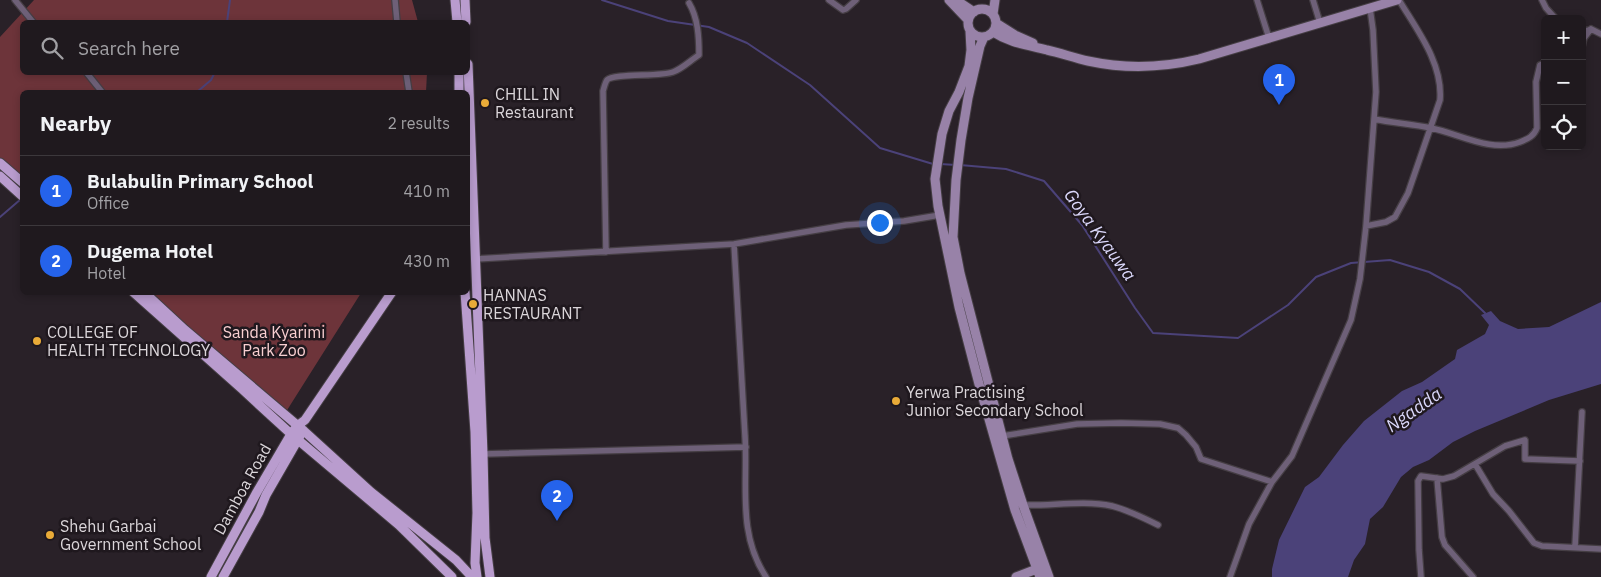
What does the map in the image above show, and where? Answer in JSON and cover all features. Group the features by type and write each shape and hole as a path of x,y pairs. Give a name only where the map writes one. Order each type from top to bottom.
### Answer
{"main road":[{"path":"456,0 458,20"},
{"path":"465,0 466,20"},
{"path":"948,0 975,14 988,10 991,27 1003,39 1088,61 1129,67 1153,67 1199,59 1398,0"},
{"path":"956,0 975,14"},
{"path":"985,0 968,26 972,50 969,66 949,111 942,134 935,179 940,216 972,360 1015,510 1040,571 1049,577"},
{"path":"996,0 991,27 980,46 968,98 956,180 953,237 960,273 1002,436 1023,505 1040,571"},
{"path":"970,31 976,36 991,27"},
{"path":"459,75 459,90"},
{"path":"468,75 469,90"},
{"path":"470,120 485,538 490,577"},
{"path":"2,164 20,180"},
{"path":"0,176 20,194"},
{"path":"136,295 294,437 398,525 452,577"},
{"path":"147,295 371,492 456,560 472,577"},
{"path":"300,428 390,295"},
{"path":"464,295 475,432 477,513 475,552 478,577"},
{"name":"Damboa Road","path":"211,577 257,492 300,428"},
{"name":"Damboa Road","path":"223,577 259,512 294,437"},
{"path":"456,560 465,561 471,558 475,552"},
{"path":"1016,577 1040,571"}],"street":[{"path":"15,0 31,20"},
{"path":"396,0 398,20"},
{"path":"829,0 843,10 856,0"},
{"path":"1257,0 1269,38"},
{"path":"1313,0 1320,22"},
{"path":"1366,226 1386,222 1395,217 1408,193 1440,100 1441,87 1428,48 1398,0"},
{"path":"1542,0 1552,15"},
{"path":"606,252 603,91 606,81 609,78 623,76 655,75 672,72 699,54 699,40 694,11 689,3"},
{"path":"1230,577 1249,524 1272,482 1292,456 1351,320 1360,279 1365,238 1374,119 1376,84 1370,8"},
{"path":"1586,31 1591,29 1601,34"},
{"path":"1586,35 1591,29"},
{"path":"1374,119 1430,128 1484,144 1512,145 1527,140 1535,134 1537,128 1536,82 1541,65"},
{"path":"88,75 100,90"},
{"path":"406,75 409,90"},
{"path":"475,259 734,244 846,226 940,216"},
{"path":"734,244 746,447 745,512 747,530 756,558 766,577"},
{"path":"1575,547 1582,412"},
{"path":"1002,436 1077,424 1160,424 1178,428 1196,448 1201,459 1272,482"},
{"path":"1421,577 1418,481 1420,476 1444,479 1454,476 1505,446 1525,440 1525,458 1580,460"},
{"path":"483,454 746,447"},
{"path":"1474,464 1493,494 1534,543 1542,546 1601,549"},
{"path":"1437,478 1442,537 1445,545 1473,577"},
{"path":"1023,505 1103,505 1114,507 1158,525"}],"green space":[{"path":"34,0 412,0 417,20 20,20 20,75 427,75 426,90 20,90 20,177 0,159 0,37"},
{"name":"Sanda Kyarimi Park Zoo","path":"150,295 360,295 284,415"}],"water":[{"name":"Ngadda","path":"1601,302 1601,384 1549,400 1475,431 1453,442 1429,460 1413,467 1401,477 1383,507 1370,519 1365,544 1354,560 1348,577 1272,577 1279,540 1305,487 1319,477 1364,421 1402,391 1422,382 1455,359 1457,350 1485,334 1489,325 1481,315 1491,311 1500,321 1518,329 1549,327"}],"waterway":[{"name":"Goya Kyauwa","path":"227,20 230,0"},
{"name":"Goya Kyauwa","path":"602,0 668,21 709,27 747,43 810,85 880,148 933,164"},
{"name":"Goya Kyauwa","path":"199,90 211,80 214,75"},
{"name":"Goya Kyauwa","path":"940,164 956,165"},
{"name":"Goya Kyauwa","path":"960,165 1006,169 1044,181 1082,225 1153,333 1238,338 1288,305 1316,277 1351,263 1390,260 1429,272 1460,289 1485,313"},
{"name":"Goya Kyauwa","path":"0,217 20,200"}],"place":[{"name":"CHILL IN Restaurant","path":"485,103"},
{"name":"Bulabulin Primary School","path":"1279,105"},
{"name":"HANNAS RESTAURANT","path":"473,304"},
{"name":"COLLEGE OF HEALTH TECHNOLOGY","path":"37,341"},
{"name":"Yerwa Practising Junior Secondary School","path":"896,401"},
{"name":"Dugema Hotel","path":"557,521"},
{"name":"Shehu Garbai Government School","path":"50,535"}]}
